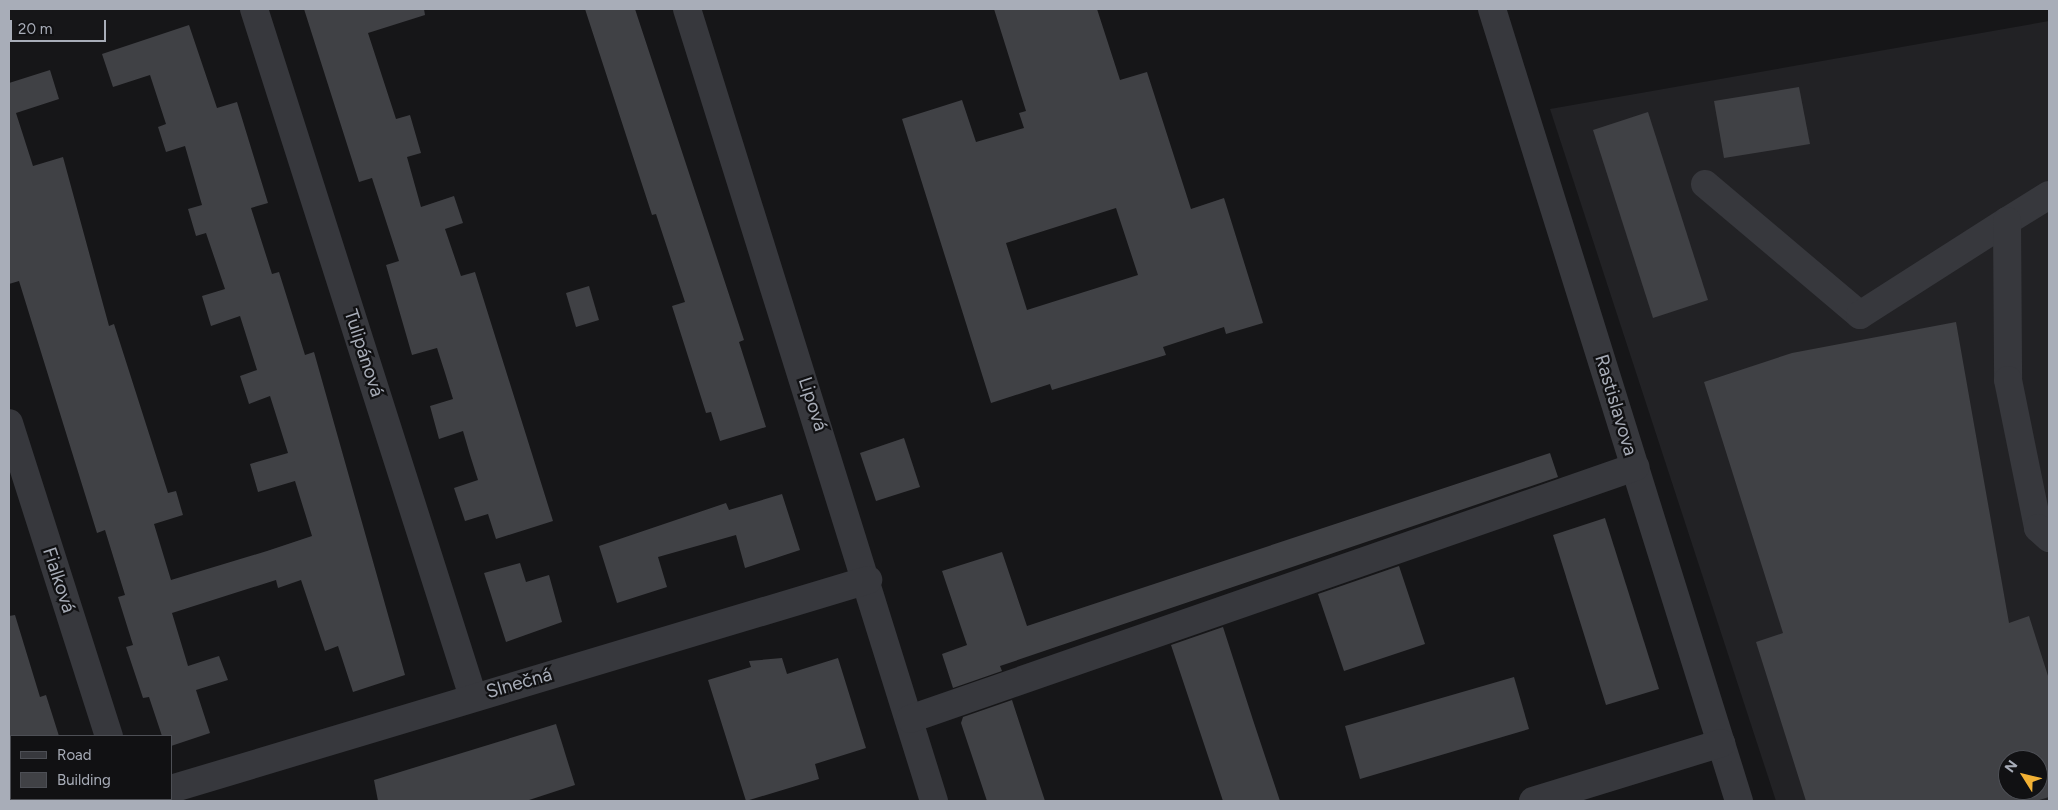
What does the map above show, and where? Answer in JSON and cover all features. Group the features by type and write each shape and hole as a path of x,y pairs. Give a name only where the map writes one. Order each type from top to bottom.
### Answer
{"street":[{"name":"Tulipánová","path":"254,9 473,697"},
{"name":"Lipová","path":"687,9 868,580 934,801"},
{"name":"Rastislavova","path":"1492,9 1739,801"},
{"path":"1705,184 1860,315 2049,195"},
{"path":"2007,221 2008,380 2038,528 2049,538"},
{"name":"Fialková","path":"9,423 109,735"},
{"path":"910,719 1635,467"},
{"name":"Slnečná","path":"172,789 868,580"},
{"path":"1533,801 1721,743"}],"shaded area":[{"path":"2049,21 2049,801 1776,801 1550,109"}],"building":[{"path":"304,9 424,9 425,15 368,33 396,119 410,115 421,153 407,157 421,207 454,196 463,223 445,229 461,276 475,272 553,521 496,539 488,514 465,521 454,488 478,480 463,431 439,439 430,406 453,399 445,373 437,348 412,355 386,265 399,261 372,178 359,182"},
{"path":"585,9 635,9 744,340 739,342 766,427 720,441 711,412 706,413 672,306 685,302 656,214 652,215"},
{"path":"994,9 1097,9 1120,80 1147,72 1191,209 1224,198 1263,323 1226,334 1224,327 1163,347 1166,355 1052,390 1050,384 991,403 902,119 962,100 976,142 1024,128 1019,113 1026,111","holes":["1116,208 1138,275 1027,310 1006,243"]},
{"path":"189,25 217,108 237,102 268,203 251,208 272,274 279,272 305,355 314,352 405,675 353,692 338,646 325,651 301,580 278,588 276,580 172,613 188,666 219,656 228,680 196,690 210,733 172,746 172,735 162,735 149,697 143,698 126,647 133,645 118,597 125,595 105,530 97,533 19,281 9,284 9,83 50,70 59,99 16,113 33,166 63,157 109,326 114,324 168,493 176,491 183,515 154,524 171,580 312,536 295,481 258,492 250,464 288,453 270,396 249,404 240,376 257,370 240,316 211,326 202,296 225,289 206,233 196,236 188,209 202,205 185,146 166,152 158,127 166,124 150,75 113,87 102,54"},
{"path":"1799,87 1810,144 1724,158 1714,101"},
{"path":"1648,112 1708,300 1653,318 1593,130"},
{"path":"589,286 599,320 576,327 566,293"},
{"path":"1956,322 2009,623 2029,616 2049,679 2049,797 2048,750 1998,750 1998,800 2039,800 1806,801 1756,642 1783,633 1704,382 1792,353"},
{"path":"904,438 920,487 876,501 860,453"},
{"path":"1550,453 1558,477 1000,666 1002,671 953,688 942,654 967,645 942,571 1002,552 1027,626"},
{"path":"782,494 800,550 745,568 736,535 658,557 667,587 617,603 599,546 726,503 729,510"},
{"path":"1605,518 1659,689 1606,705 1553,535"},
{"path":"520,563 526,582 549,575 562,622 506,642 484,573"},
{"path":"1399,566 1425,644 1344,671 1318,594"},
{"path":"15,615 40,697 46,695 59,735 9,736 9,616"},
{"path":"1223,627 1280,801 1223,801 1171,645"},
{"path":"782,658 787,674 838,658 866,748 815,764 819,779 746,801 708,680 751,667 749,661"},
{"path":"1514,677 1529,729 1360,779 1345,726"},
{"path":"1012,700 1045,801 987,801 961,723 963,717"},
{"path":"556,724 575,785 526,801 378,801 374,780"}]}
